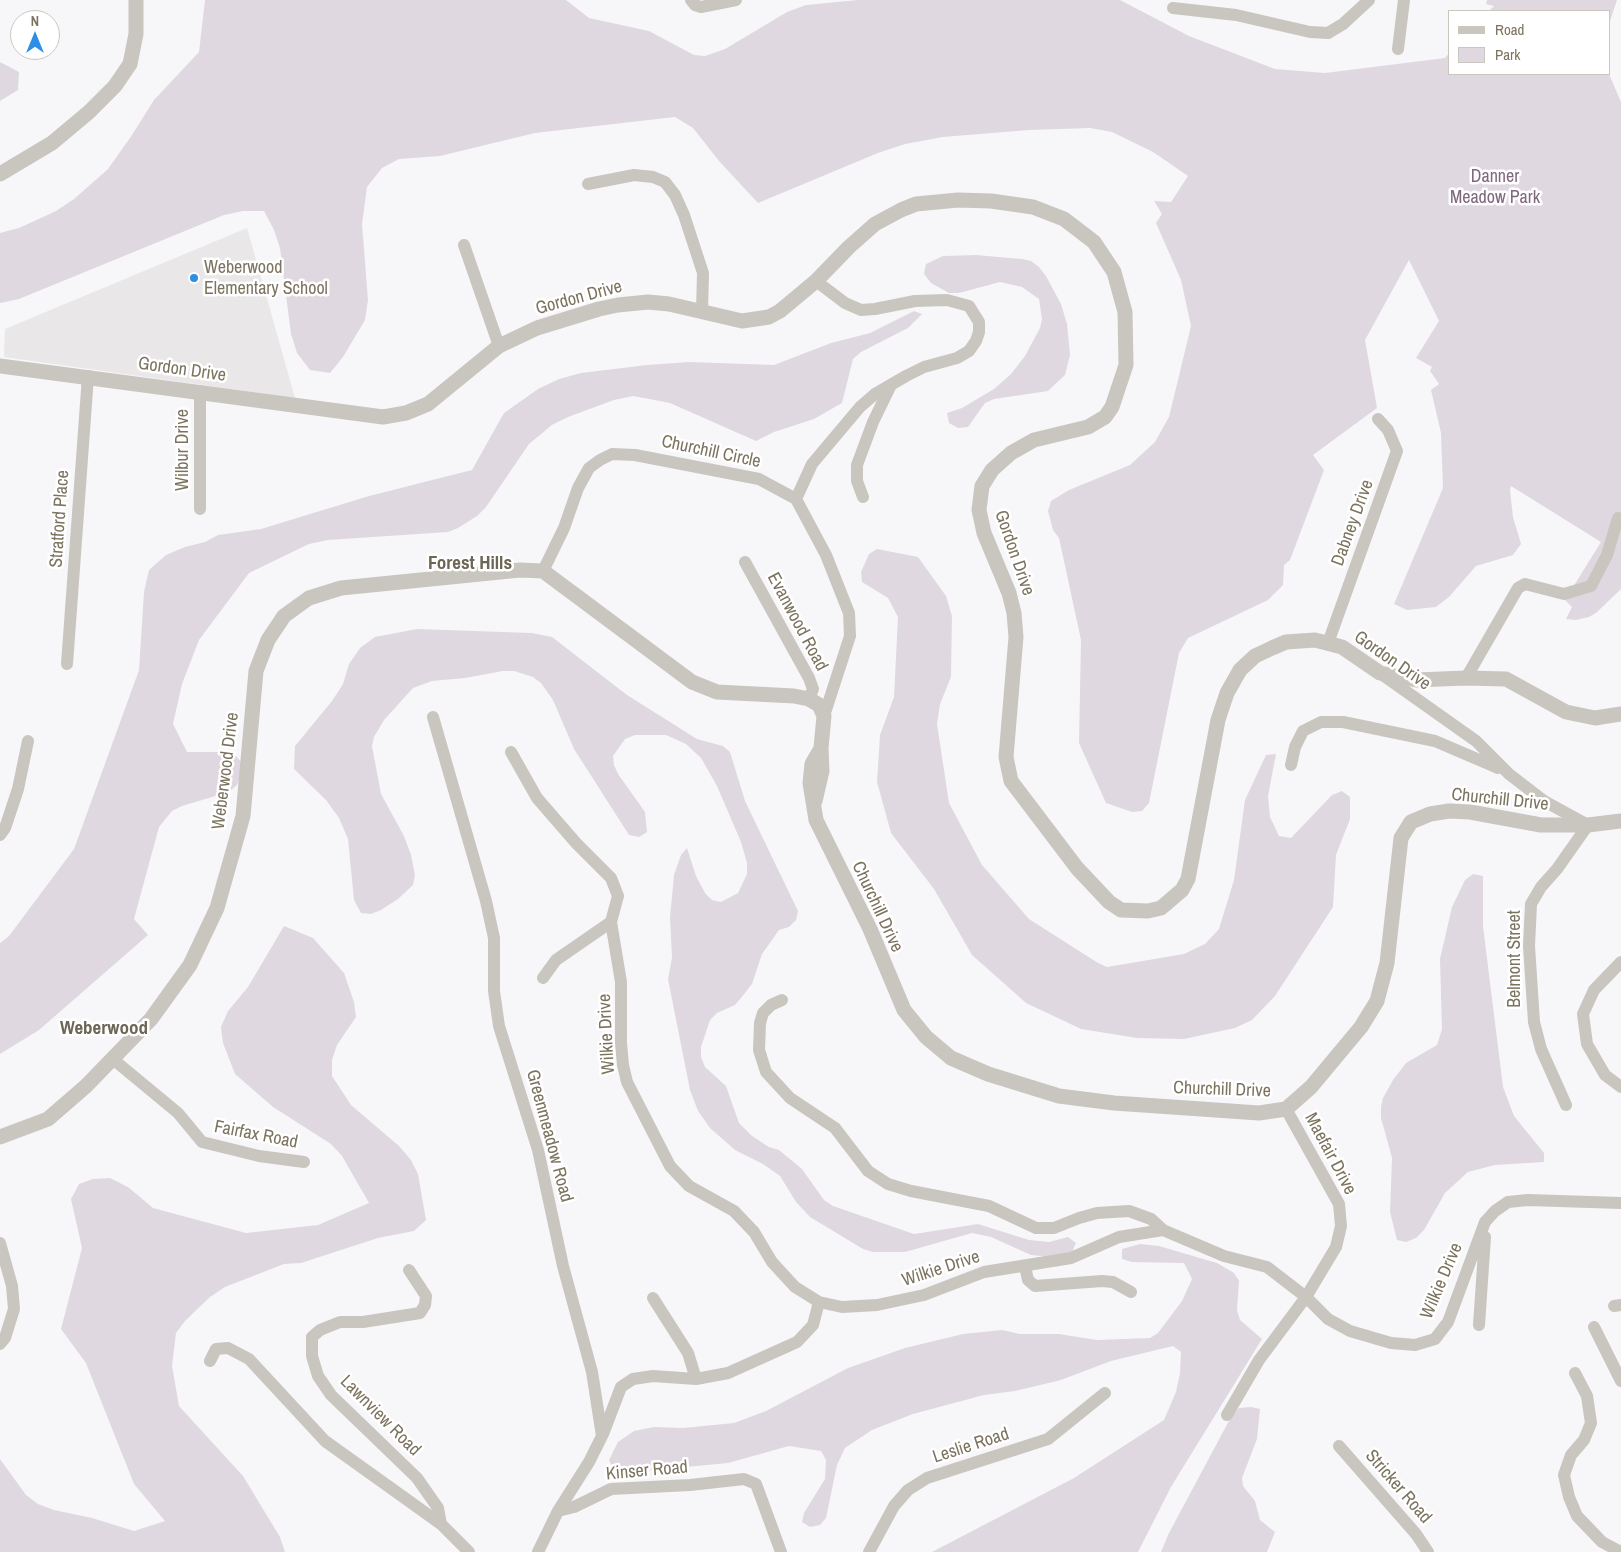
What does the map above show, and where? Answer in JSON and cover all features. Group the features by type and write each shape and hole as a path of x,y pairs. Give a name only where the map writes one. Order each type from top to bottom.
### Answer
{"street":[{"path":"0,174 52,143 116,86 130,64 136,34 136,0"},
{"path":"690,0 695,5 701,6 736,0"},
{"path":"1173,8 1236,15 1310,32 1328,33 1343,24 1369,0"},
{"path":"1398,49 1404,0"},
{"path":"588,184 634,175 653,177 665,182 675,195 684,215 703,273 702,312"},
{"name":"Gordon Drive","path":"0,366 88,376 383,417 406,413 428,404 499,346 537,328 618,304 669,304 742,321 761,320 780,311 816,281 849,247 889,216 916,204 958,200 991,201 1033,207 1064,218 1094,242 1114,272 1125,312 1127,338 1126,365 1112,407 1105,417 1088,427 1034,440 1012,453 992,470 982,486 979,510 984,533 1009,593 1014,613 1016,637 1006,757 1011,781 1077,868 1109,902 1121,910 1148,911 1161,908 1182,890 1188,879 1218,720 1227,693 1240,670 1255,656 1286,642 1315,640 1342,647 1476,741 1509,774 1544,801 1588,825"},
{"path":"464,245 499,346"},
{"path":"816,281 845,303 861,310 875,309 915,300 947,300 968,306 979,322 979,332 969,351 957,358 924,367 892,384 860,407 812,464 796,499 826,555 849,613 850,636 824,716"},
{"name":"Stratford Place","path":"67,664 88,376"},
{"path":"863,497 857,481 857,465 873,422 892,384"},
{"name":"Wilbur Drive","path":"200,391 200,509"},
{"name":"Dabney Drive","path":"1328,643 1397,452 1388,430 1378,419"},
{"name":"Churchill Circle","path":"543,571 564,528 578,488 589,468 612,454 635,455 759,479 796,499"},
{"path":"1466,678 1518,588 1525,584 1564,594 1591,586 1607,554 1618,518"},
{"name":"Evanwood Road","path":"745,562 809,678 812,689 810,699"},
{"name":"Weberwood Drive","path":"0,1137 48,1119 114,1060 151,1020 190,966 218,908 243,816 256,672 268,640 284,616 309,598 341,588 520,570 543,571"},
{"path":"543,571 692,682 717,692 810,699 819,705 824,716"},
{"path":"1380,673 1416,680 1466,678 1506,680 1566,712 1595,718 1621,714"},
{"name":"Churchill Drive","path":"824,716 820,748 822,771 815,801 816,820 830,852 870,930 904,1010 926,1037 951,1058 988,1074 1059,1096 1114,1103 1259,1113 1286,1109 1311,1087 1339,1055 1361,1027 1377,1001 1387,963 1401,838 1411,822 1430,814 1449,811 1470,812 1541,825 1588,825 1621,821"},
{"name":"Greenmeadow Road","path":"433,717 486,901 494,938 494,990 499,1026 538,1150 562,1266 592,1372 602,1436"},
{"path":"1291,765 1295,747 1303,731 1321,722 1343,722 1435,741 1476,757 1509,774"},
{"path":"0,835 5,807 25,764 28,741"},
{"name":"Wilkie Drive","path":"511,752 537,798 576,843 610,878 618,896 611,922 622,982 621,1043 627,1082 670,1166 689,1186 734,1211 754,1232 772,1262 795,1287 819,1302 842,1307 878,1306 924,1295 984,1272 1071,1258 1119,1237 1163,1230 1224,1256 1267,1268 1306,1297 1328,1319 1350,1331 1391,1343 1415,1345 1435,1339 1448,1322 1488,1220 1494,1211 1508,1202 1528,1200 1621,1203"},
{"name":"Belmont Street","path":"1566,1105 1541,1050 1534,1022 1529,946 1531,904 1541,887 1557,869 1588,825"},
{"path":"543,978 556,960 611,922"},
{"path":"1621,962 1594,990 1583,1014 1587,1044 1605,1075 1621,1087"},
{"path":"782,1000 771,1005 763,1013 760,1023 759,1050 766,1072 790,1098 835,1128 868,1171 888,1184 911,1192 989,1206 1036,1228 1054,1228 1097,1213 1129,1211 1151,1220 1163,1230"},
{"name":"Fairfax Road","path":"114,1060 178,1113 202,1142 259,1156 304,1162"},
{"name":"Maefair Drive","path":"1227,1414 1259,1360 1306,1297 1336,1247 1341,1226 1339,1204 1286,1109"},
{"path":"1478,1325 1482,1297 1482,1260 1488,1220"},
{"path":"0,1243 12,1286 14,1309 6,1338 0,1344"},
{"path":"1025,1266 1028,1280 1035,1286 1102,1281 1113,1282 1131,1292"},
{"name":"Lawnview Road","path":"409,1270 426,1296 425,1305 420,1313 364,1322 340,1322 320,1330 312,1337 312,1356 318,1376 332,1395 417,1478 438,1508 441,1524"},
{"path":"652,1298 688,1354 696,1379"},
{"path":"538,1552 558,1511 589,1462 622,1387 634,1379 653,1376 696,1379 728,1373 798,1342 813,1325 819,1302"},
{"path":"1594,1327 1621,1382"},
{"name":"Lawnview Road","path":"210,1362 216,1349 228,1348 249,1359 325,1441 441,1524 469,1552"},
{"path":"1575,1372 1587,1396 1591,1423 1584,1440 1571,1455 1564,1475 1568,1497 1577,1516 1602,1542 1621,1552"},
{"name":"Leslie Road","path":"869,1552 894,1506 908,1490 927,1478 1048,1439 1105,1393"},
{"name":"Stricker Road","path":"1339,1446 1416,1534 1428,1552"},
{"name":"Kinser Road","path":"558,1511 574,1507 611,1489 690,1485 744,1479 756,1484 781,1552"}],"shaded area":[{"name":"Weberwood Elementary School","path":"247,228 295,398 4,357 5,329"}],"green space":[{"name":"Danner Meadow Park","path":"205,0 566,0 589,18 649,31 694,55 705,56 725,49 787,12 806,5 858,0 1120,0 1189,36 1275,69 1325,73 1445,58 1448,54 1448,75 1609,75 1621,102 1621,589 1596,613 1589,617 1576,620 1566,619 1572,607 1565,600 1601,542 1511,486 1513,517 1521,544 1513,555 1476,566 1449,597 1436,607 1407,610 1394,604 1443,488 1441,433 1431,390 1439,384 1430,371 1432,367 1416,358 1439,321 1409,260 1365,340 1377,408 1313,455 1324,470 1290,560 1284,565 1283,585 1268,600 1188,638 1179,653 1149,803 1142,811 1132,812 1106,803 1079,743 1081,640 1059,538 1053,530 1048,511 1051,501 1069,490 1130,465 1155,442 1169,417 1191,326 1181,280 1156,223 1162,214 1154,201 1171,202 1188,176 1153,152 1112,132 1090,128 1029,130 943,137 905,144 878,153 758,203 719,161 693,128 675,117 535,133 440,156 399,159 382,168 367,187 362,224 368,300 365,320 343,357 330,373 310,370 297,353 291,334 280,248 274,230 264,211 243,211 224,215 19,299 0,303 0,233 19,228 56,211 74,199 108,169 154,100 199,52"},
{"path":"1487,0 1617,0 1611,18 1611,10 1490,10 1494,6 1486,4"},
{"path":"0,62 19,72 18,90 0,101"},
{"path":"976,255 1022,259 1031,261 1039,267 1061,304 1067,324 1070,355 1065,375 1048,391 994,399 985,403 968,427 958,428 949,423 947,413 962,408 994,389 1011,374 1025,356 1040,328 1042,319 1039,299 1022,287 1000,282 959,293 949,293 931,283 924,274 926,264 943,256"},
{"path":"914,311 922,314 908,328 861,352 853,359 842,403 814,419 774,432 756,441 670,403 633,396 614,400 552,425 529,444 486,507 477,516 458,528 448,532 328,540 309,544 249,573 199,640 182,684 173,724 187,752 227,752 236,756 242,763 241,775 237,785 229,792 182,806 172,811 159,827 134,919 148,935 39,1030 0,1054 0,943 9,936 74,849 139,670 144,592 149,570 166,555 185,547 205,542 218,535 261,529 369,496 472,470 504,413 538,389 559,379 581,373 689,362 774,365 831,343 870,333"},
{"path":"877,549 918,557 946,596 952,616 951,677 940,704 937,724 949,803 982,865 1029,919 1098,963 1107,967 1184,954 1205,944 1219,929 1234,880 1245,800 1266,755 1276,754 1268,796 1270,817 1279,836 1291,838 1332,795 1342,791 1350,797 1350,819 1336,855 1333,907 1275,996 1252,1020 1235,1028 1184,1039 1137,1038 1081,1029 1026,1003 972,955 934,889 891,833 877,782 880,735 894,697 898,617 888,598 862,582 861,572 869,554"},
{"path":"417,629 532,633 552,637 627,695 697,739 723,746 730,752 745,801 798,911 796,920 789,927 779,930 762,954 752,984 741,998 735,1005 717,1013 710,1020 701,1047 701,1057 705,1067 726,1086 739,1123 752,1136 769,1147 779,1150 802,1169 824,1200 833,1206 914,1234 978,1224 1029,1240 1049,1242 1068,1237 1076,1243 1072,1252 1051,1257 1031,1255 991,1237 972,1233 905,1252 873,1252 863,1249 810,1217 796,1202 780,1176 763,1164 735,1150 710,1128 698,1111 690,1090 668,979 672,958 670,917 674,875 681,855 687,848 696,876 705,893 712,900 721,902 738,893 747,874 747,863 741,842 717,786 701,758 686,744 666,735 635,735 625,739 613,756 618,774 645,812 647,832 639,837 629,835 574,749 553,700 541,683 533,677 514,671 503,671 465,678 432,681 413,688 384,720 374,737 372,746 381,794 404,836 411,855 415,875 413,885 398,899 381,910 371,914 361,913 354,900 348,839 339,818 326,800 294,769 295,746 332,701 343,684 349,664 360,648 375,637"},
{"path":"1473,874 1483,876 1483,926 1503,1087 1514,1116 1544,1153 1544,1162 1495,1165 1468,1172 1445,1193 1424,1230 1416,1238 1406,1242 1397,1240 1390,1212 1392,1158 1381,1118 1381,1107 1383,1098 1393,1080 1406,1063 1437,1045 1442,1029 1440,959 1452,907 1465,880"},
{"path":"284,926 313,938 344,973 354,1002 356,1017 337,1045 332,1060 332,1076 351,1105 399,1146 411,1160 418,1174 426,1220 414,1231 378,1238 301,1263 284,1264 225,1287 210,1297 185,1321 176,1333 172,1366 179,1406 243,1476 280,1537 285,1552 0,1552 0,1459 26,1495 38,1504 134,1531 165,1521 134,1484 86,1363 61,1329 82,1248 71,1199 79,1184 93,1179 110,1178 128,1187 153,1208 246,1233 318,1225 369,1203 342,1156 331,1144 273,1107 235,1074 223,1043 221,1027 228,1011 248,987"},
{"path":"1140,1244 1159,1246 1217,1263 1234,1273 1239,1281 1237,1310 1240,1320 1262,1339 1171,1487 1138,1552 932,1552 1074,1478 1164,1420 1176,1392 1180,1373 1181,1352 1173,1346 1111,1361 1061,1380 1015,1391 984,1395 913,1414 872,1430 845,1448 837,1465 826,1518 820,1525 810,1527 802,1522 804,1513 825,1479 826,1460 821,1451 789,1446 728,1463 634,1472 613,1469 609,1460 618,1442 634,1431 654,1427 683,1428 734,1423 766,1411 848,1368 905,1348 963,1334 1002,1330 1020,1334 1059,1334 1097,1340 1150,1338 1158,1333 1182,1301 1192,1279 1184,1263 1132,1262 1122,1259 1122,1249"},
{"path":"1251,1407 1260,1409 1257,1439 1242,1478 1243,1486 1255,1501 1260,1520 1275,1532 1267,1552 1161,1552 1169,1533 1231,1417 1239,1408"}],"place":[{"name":"Weberwood Elementary School","path":"194,278"}],"district":[{"name":"Forest Hills","path":"470,564"},
{"name":"Weberwood","path":"104,1029"}]}
